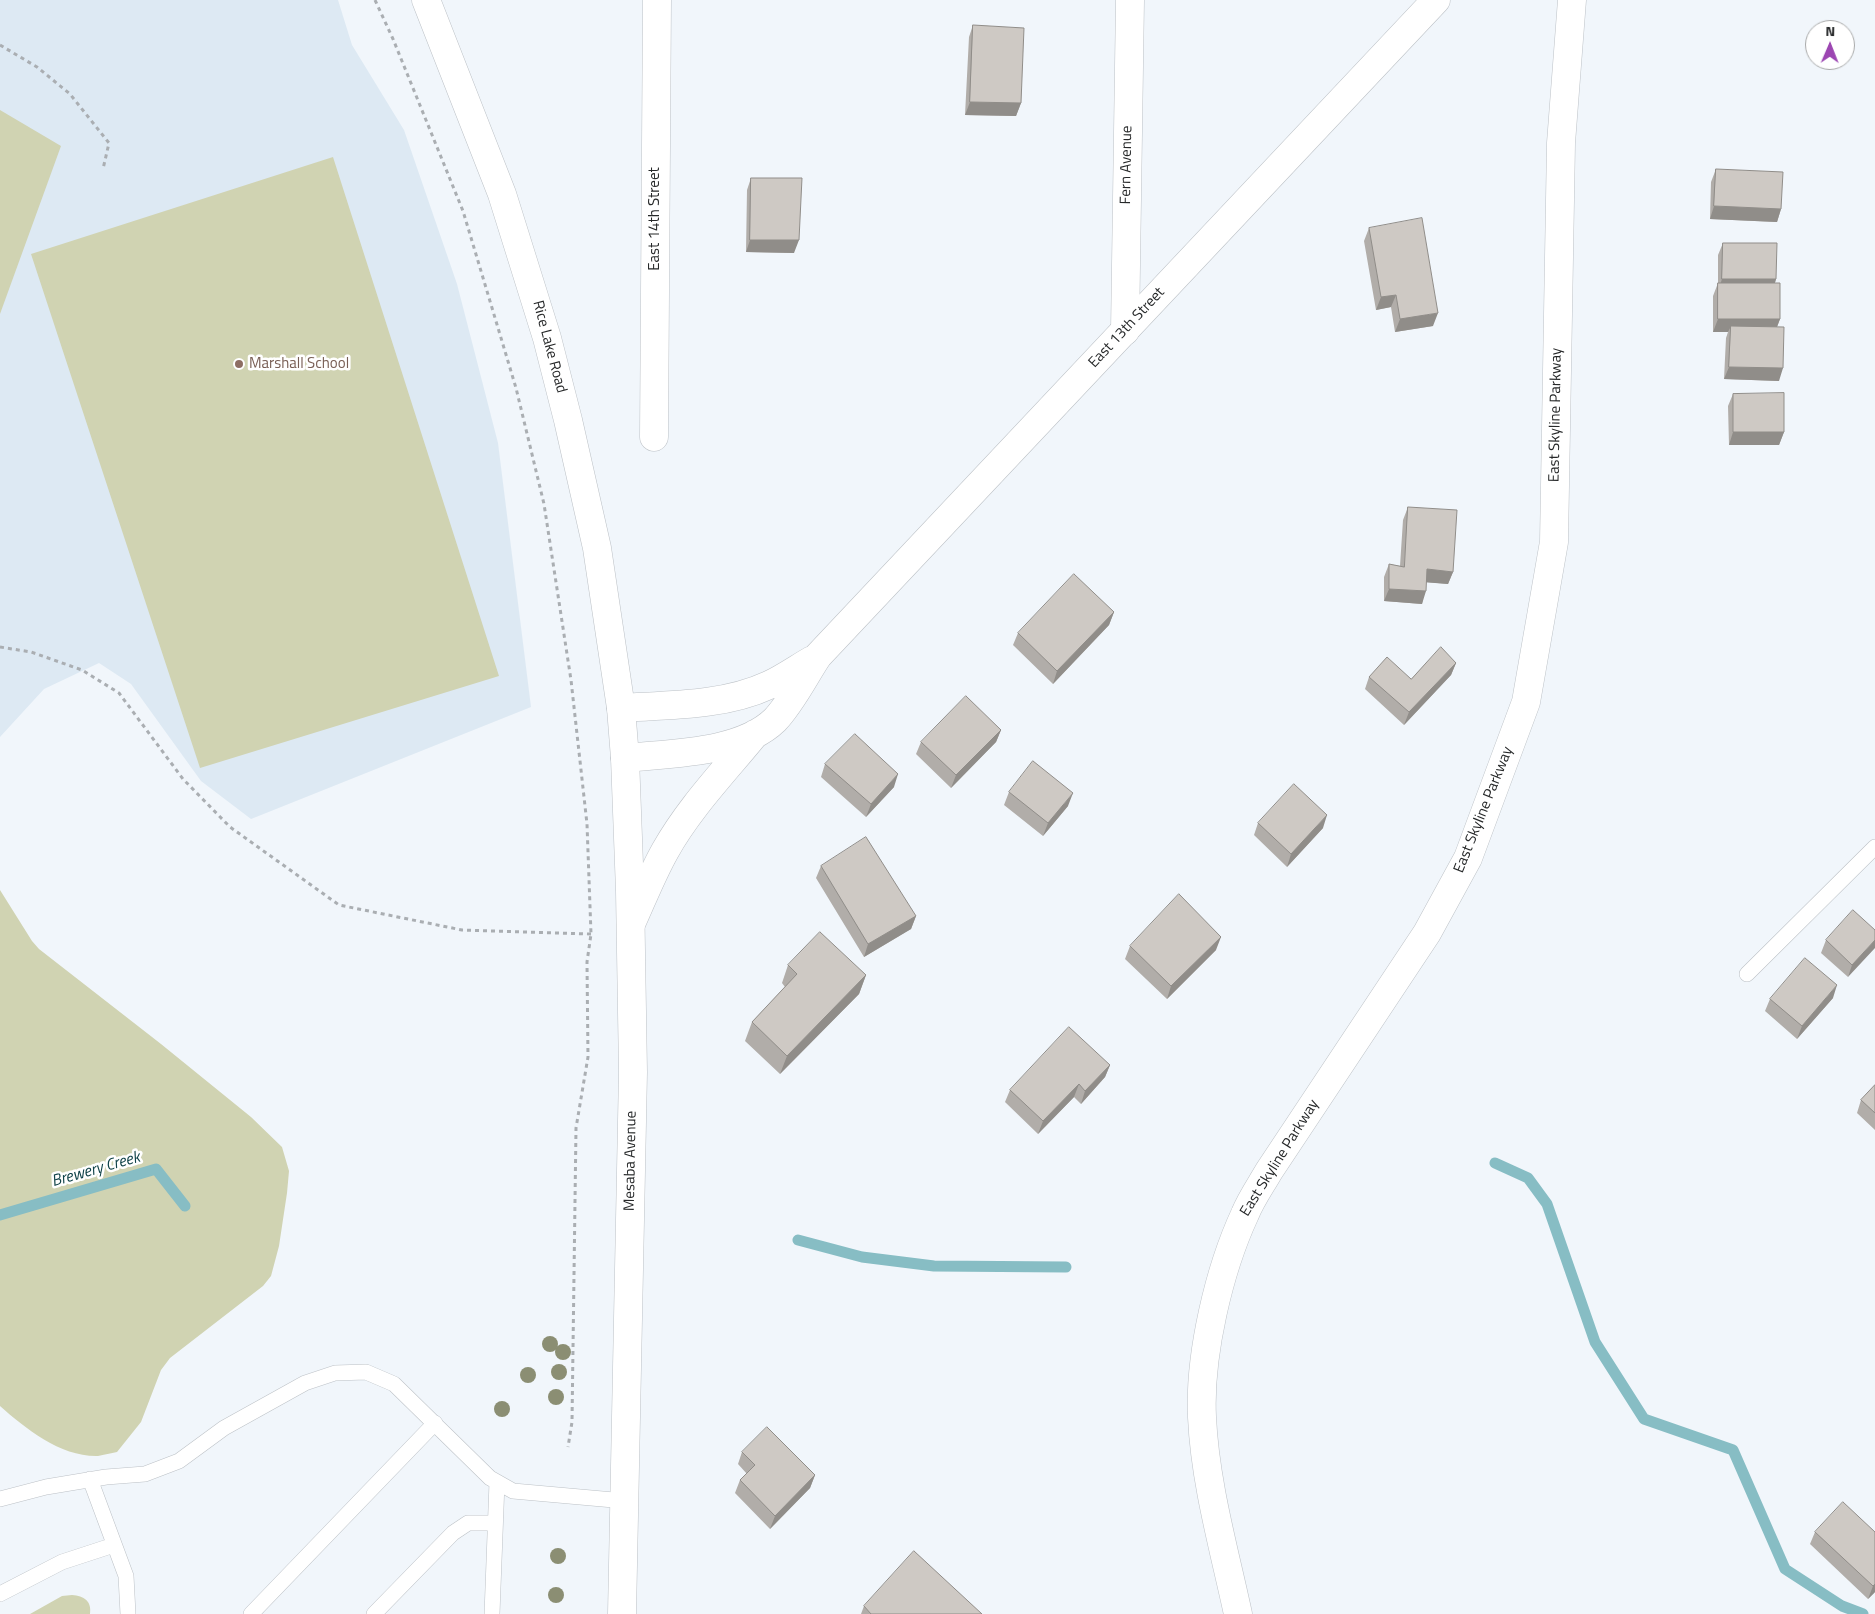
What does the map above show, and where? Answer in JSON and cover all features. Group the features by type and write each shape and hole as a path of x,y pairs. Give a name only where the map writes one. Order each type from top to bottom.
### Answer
{"street":[{"name":"Rice Lake Road","path":"426,0 502,194 548,338 597,548 621,708"},
{"name":"East 14th Street","path":"654,437 657,0"},
{"name":"Fern Avenue","path":"1125,331 1130,0"},
{"name":"East 13th Street","path":"625,758 708,748 733,743 755,734 774,720 818,656 1436,0"},
{"name":"East Skyline Parkway","path":"1238,1614 1211,1484 1202,1416 1203,1375 1210,1331 1218,1292 1230,1250 1245,1212 1269,1171 1422,941 1468,858 1526,702 1554,542 1561,143 1572,0"},
{"name":"East 13th Street","path":"621,708 678,705 743,695 769,685 818,656"},
{"name":"Mesaba Avenue","path":"621,708 625,758 631,924 632,1072 622,1614"},
{"path":"631,924 652,876 672,838 755,734"}],"lane":[{"path":"1747,974 1875,846"},
{"path":"0,1499 46,1486 145,1474 179,1461 224,1428 305,1383 335,1373 366,1372 394,1384 490,1478 512,1491 625,1502"},
{"path":"251,1614 435,1423"},
{"path":"90,1480 126,1576 128,1614"},
{"path":"492,1614 497,1482"},
{"path":"374,1614 453,1533 468,1523 495,1523"},
{"path":"0,1594 62,1562 114,1545"}],"path":[{"path":"375,0 463,211 516,388 544,504 575,707 587,824 591,934 587,962 588,1057 576,1128 572,1422 568,1447"},
{"path":"0,45 37,67 70,94 109,143 103,169"},
{"path":"0,647 31,652 82,670 119,693 183,779 230,827 339,905 462,930 591,934"}],"shaded area":[{"name":"Marshall School","path":"0,0 338,0 352,45 404,130 457,284 498,443 531,707 251,819 201,781 131,684 99,663 44,689 0,737"}],"green space":[{"path":"0,110 61,146 0,314"},
{"path":"333,157 499,676 200,768 31,254"},
{"path":"0,890 39,949 251,1117 282,1147 289,1171 279,1246 271,1276 263,1286 170,1358 161,1370 141,1422 117,1452 98,1456 84,1455 58,1447 21,1424 0,1406"},
{"path":"72,1595 86,1600 90,1606 90,1614 30,1614 62,1596"}],"building":[{"path":"973,25 1024,28 1021,103 970,102"},
{"path":"1716,169 1783,172 1781,209 1714,206"},
{"path":"751,178 802,178 799,240 750,240"},
{"path":"1422,218 1438,313 1400,319 1396,295 1381,297 1369,228"},
{"path":"1723,243 1777,243 1776,279 1722,279"},
{"path":"1718,283 1780,283 1780,319 1718,319"},
{"path":"1731,326 1784,327 1783,368 1729,367"},
{"path":"1784,393 1784,432 1733,432 1733,394"},
{"path":"1408,507 1457,510 1453,572 1427,569 1426,591 1389,589 1389,564 1404,567"},
{"path":"1074,574 1114,612 1057,671 1018,633"},
{"path":"1441,647 1456,663 1409,712 1369,677 1387,657 1411,679"},
{"path":"966,696 1001,730 956,775 921,742"},
{"path":"855,734 898,774 871,804 825,764"},
{"path":"1033,761 1073,793 1048,823 1009,792"},
{"path":"1294,784 1327,815 1291,854 1258,823"},
{"path":"866,837 916,916 868,944 821,866"},
{"path":"1179,894 1221,937 1171,986 1130,946"},
{"path":"1853,910 1875,930 1875,940 1852,965 1826,940"},
{"path":"820,932 866,975 787,1056 752,1022 797,974 788,965"},
{"path":"1805,958 1837,985 1802,1026 1770,999"},
{"path":"1069,1027 1110,1065 1085,1091 1079,1084 1043,1121 1010,1090"},
{"path":"1875,1085 1875,1113 1861,1100"},
{"path":"767,1427 815,1475 775,1516 740,1480 755,1465 742,1452"},
{"path":"1843,1502 1875,1532 1875,1584 1873,1586 1815,1532"},
{"path":"914,1551 982,1614 871,1614 864,1606"}],"waterway":[{"path":"1495,1163 1528,1178 1547,1204 1595,1342 1644,1419 1733,1450 1785,1569 1842,1606 1863,1614"},
{"name":"Brewery Creek","path":"0,1215 156,1169 185,1206"},
{"path":"798,1240 862,1257 934,1266 1066,1267"}],"place":[{"name":"Marshall School","path":"239,364"}]}
